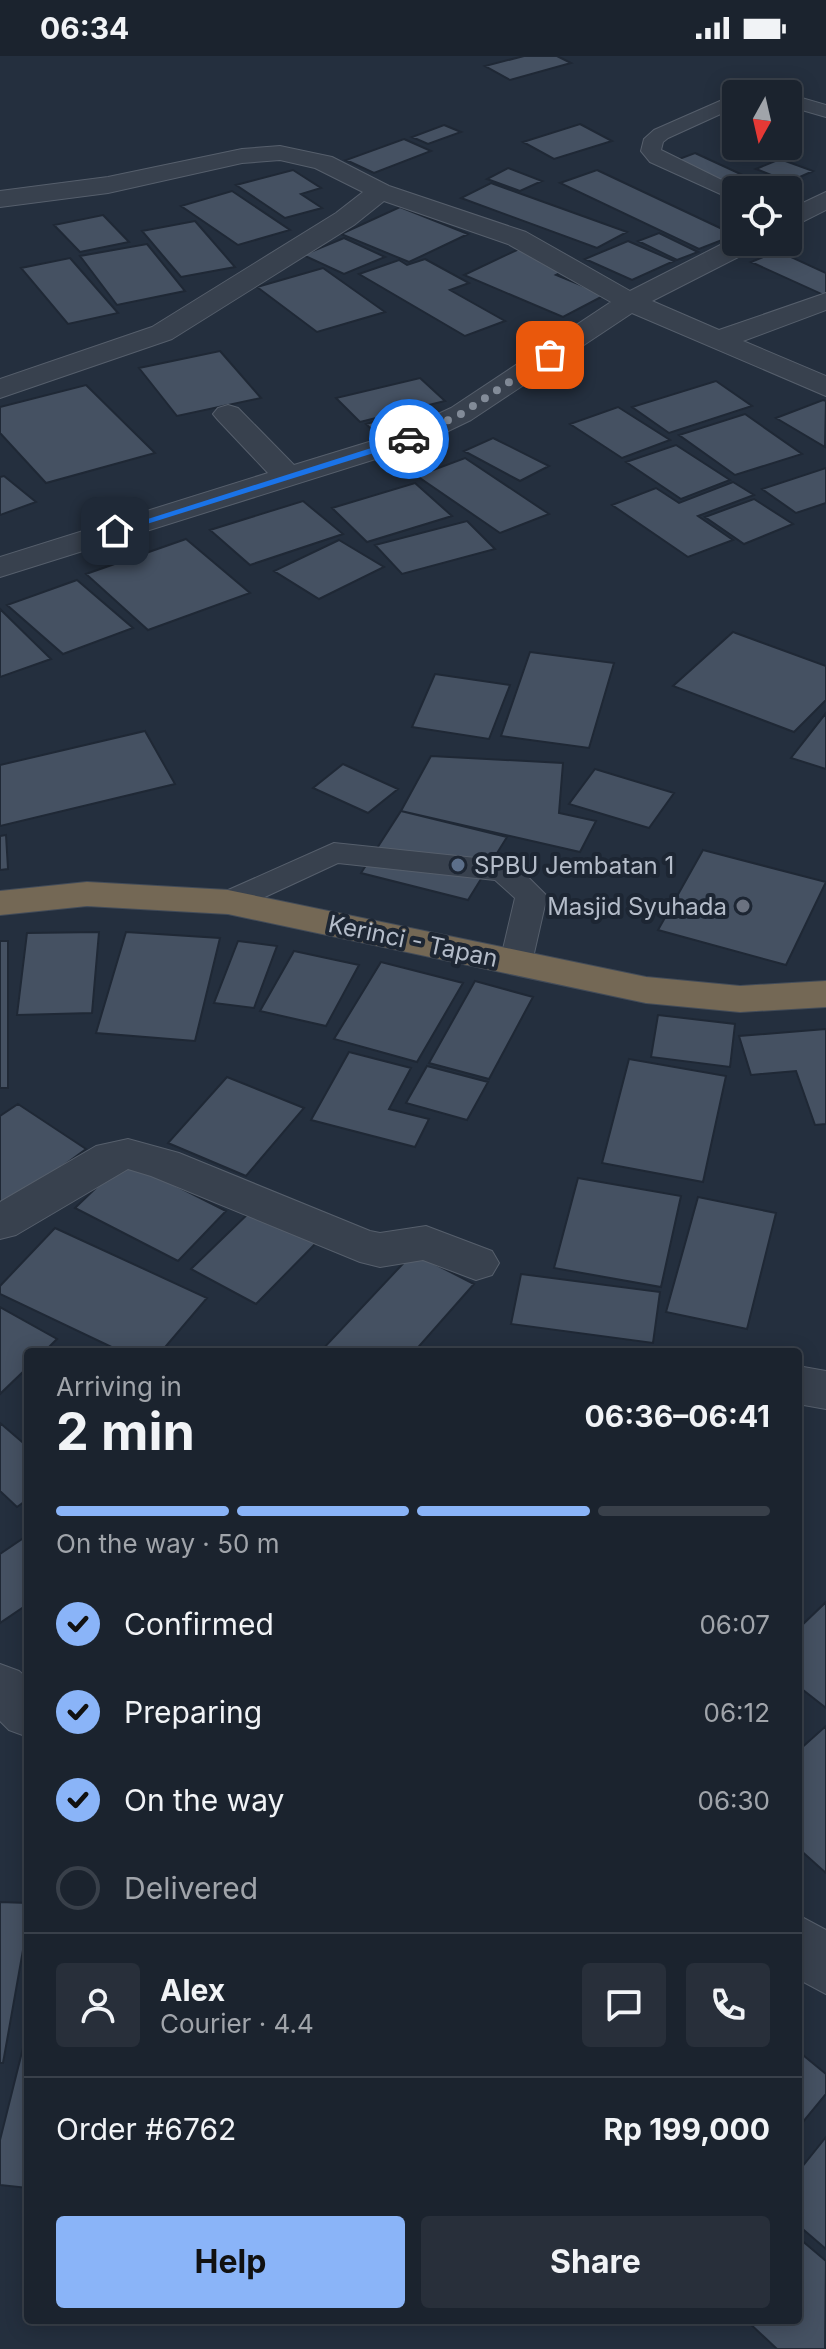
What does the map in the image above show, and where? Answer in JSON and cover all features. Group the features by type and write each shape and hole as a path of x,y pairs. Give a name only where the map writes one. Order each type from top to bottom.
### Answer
{"highway":[{"name":"Kerinci - Tapan","path":"0,903 87,894 228,902 646,990 740,999 826,994"}],"street":[{"path":"0,199 108,185 242,156 280,153 323,162 380,191 517,238 630,302 826,387"},
{"path":"0,389 162,333 345,219 380,191"},
{"path":"802,213 826,200"},
{"path":"0,567 406,440 461,414 630,302 722,256"},
{"path":"718,340 826,301"},
{"path":"228,414 287,476"},
{"path":"0,1223 111,1157 128,1154 164,1164 360,1245 380,1250 426,1243 476,1263"},
{"path":"802,1386 826,1390"},
{"path":"0,1687 24,1709"},
{"path":"802,1946 826,1966"}],"lane":[{"path":"802,104 826,111"},
{"path":"722,106 661,134 654,139 651,151 657,158 722,188"},
{"path":"228,902 334,853 504,871 531,896 516,962"}],"building":[{"path":"524,56 557,56 571,63 510,80 485,66"},
{"path":"580,124 612,141 554,159 523,142"},
{"path":"444,125 461,132 428,144 412,137"},
{"path":"404,139 431,151 374,173 346,160"},
{"path":"695,153 745,176 722,176 722,186 671,162"},
{"path":"783,160 813,171 802,176 774,176 756,169"},
{"path":"508,168 542,181 520,191 487,179"},
{"path":"293,170 321,188 301,194 322,208 285,218 236,185"},
{"path":"597,170 722,229 722,240 699,249 560,183"},
{"path":"491,183 627,232 597,248 461,198"},
{"path":"232,191 290,230 238,245 181,206"},
{"path":"400,207 468,234 409,262 341,234"},
{"path":"103,215 129,242 80,252 54,225"},
{"path":"195,221 235,267 181,277 142,231"},
{"path":"659,233 698,252 677,260 638,241"},
{"path":"344,238 385,257 344,274 303,255"},
{"path":"628,241 674,261 632,280 585,259"},
{"path":"147,244 185,291 117,305 80,256"},
{"path":"519,249 568,269 556,275 605,295 563,317 464,275"},
{"path":"766,256 789,256 826,273 826,296 751,262"},
{"path":"70,258 118,313 68,324 21,268"},
{"path":"425,259 469,283 450,290 505,321 465,336 359,274 399,260 407,265"},
{"path":"323,268 385,312 317,332 257,287"},
{"path":"220,351 261,398 177,416 139,368"},
{"path":"420,378 445,401 360,422 336,398"},
{"path":"716,381 752,406 669,433 632,407"},
{"path":"86,385 155,453 46,483 0,433 0,407"},
{"path":"826,401 825,447 776,418"},
{"path":"618,407 670,440 622,458 570,424"},
{"path":"745,414 802,454 735,475 679,435"},
{"path":"388,418 408,436 385,442 366,424"},
{"path":"493,438 549,466 520,481 464,451"},
{"path":"676,445 730,480 681,499 626,462"},
{"path":"465,458 549,514 500,533 417,476"},
{"path":"826,468 826,503 796,513 762,489"},
{"path":"4,476 36,502 0,515 0,477"},
{"path":"733,482 754,495 698,516 733,540 688,557 612,505 656,488 679,503"},
{"path":"415,483 452,516 367,542 332,508"},
{"path":"754,499 793,524 744,544 705,517"},
{"path":"303,501 343,534 250,565 210,530"},
{"path":"467,521 495,549 402,574 375,545"},
{"path":"186,539 250,593 148,630 86,574"},
{"path":"339,540 384,567 319,599 274,571"},
{"path":"77,580 133,628 63,654 7,605"},
{"path":"0,609 51,659 0,677"},
{"path":"733,632 826,666 826,700 794,732 673,686"},
{"path":"530,652 614,663 589,748 501,736"},
{"path":"435,674 510,685 489,739 412,727"},
{"path":"826,713 826,769 791,758"},
{"path":"145,731 175,784 0,826 0,765"},
{"path":"431,756 563,763 559,813 596,821 580,852 401,811"},
{"path":"343,764 398,789 368,813 313,788"},
{"path":"595,769 674,793 649,828 569,804"},
{"path":"401,811 507,837 468,900 361,873"},
{"path":"6,835 8,869 0,870 0,836"},
{"name":"Masjid Syuhada","path":"703,850 826,882 786,965 658,930"},
{"path":"99,932 92,1013 17,1015 27,933"},
{"path":"126,932 220,938 195,1041 96,1033"},
{"path":"0,941 8,941 8,1088 0,1088"},
{"path":"238,941 277,946 254,1008 214,1003"},
{"path":"294,951 359,965 326,1026 260,1011"},
{"path":"381,962 463,983 417,1062 334,1039"},
{"path":"475,981 533,997 489,1079 429,1063"},
{"path":"658,1015 735,1024 730,1067 651,1057"},
{"path":"826,1029 826,1124 815,1125 796,1071 751,1075 739,1036"},
{"path":"349,1052 411,1068 389,1109 429,1119 415,1147 311,1120"},
{"path":"629,1059 726,1076 703,1182 602,1163"},
{"path":"427,1066 488,1082 467,1120 406,1103"},
{"path":"227,1077 304,1108 246,1176 168,1143"},
{"path":"18,1104 86,1149 0,1212 0,1116"},
{"path":"125,1160 226,1211 178,1261 75,1208"},
{"path":"578,1178 681,1196 661,1287 554,1268"},
{"path":"698,1197 776,1213 747,1329 666,1312"},
{"path":"255,1207 319,1240 256,1304 191,1269"},
{"path":"55,1228 207,1298 164,1348 114,1348 0,1294 0,1286"},
{"path":"413,1253 474,1284 418,1348 324,1348"},
{"path":"521,1274 660,1292 653,1343 511,1324"},
{"path":"0,1307 57,1339 48,1348 24,1348 24,1371 0,1394"},
{"path":"0,1423 24,1444 24,1502 17,1507 0,1491"},
{"path":"24,1538 24,1607 0,1623 0,1554"},
{"path":"826,1602 826,1708 802,1689 802,1625"},
{"path":"826,1726 826,1873 802,1852 802,1747"},
{"path":"0,1902 24,1903 24,1945 3,2063 0,2063"},
{"path":"24,2044 24,2188 0,2185 0,2140"},
{"path":"802,2054 826,2074 826,2094 802,2123"},
{"path":"826,2137 826,2249 802,2228 802,2167"},
{"path":"802,2241 826,2261 825,2349 777,2349 750,2324 802,2324"}],"way so far":[{"path":"409,439 461,414 550,355"}],"place":[{"name":"SPBU Jembatan 1","path":"458,865"},
{"name":"Masjid Syuhada","path":"743,906"}],"route":[{"path":"115,531 409,439"}]}
